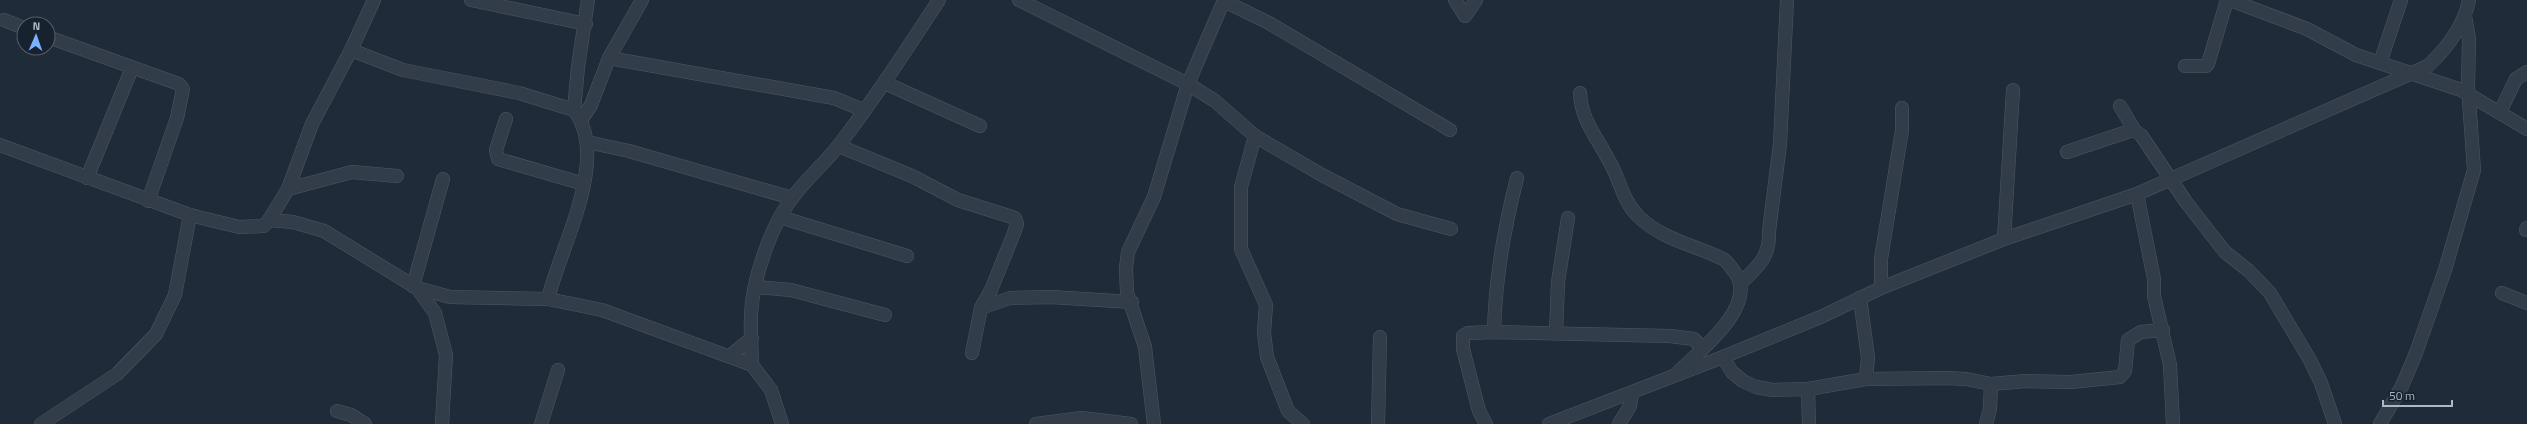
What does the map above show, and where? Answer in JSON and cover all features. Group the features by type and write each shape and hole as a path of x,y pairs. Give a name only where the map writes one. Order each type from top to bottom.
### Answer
{"street":[{"path":"0,145 148,201 190,215 239,227 264,226 270,220 288,189 312,124 351,50 374,0"},
{"path":"471,0 586,24"},
{"path":"548,299 584,184 588,142 578,115 578,67 586,24 588,0"},
{"path":"578,115 592,105 609,58 642,0"},
{"path":"752,364 751,315 756,287 761,265 780,216 792,198 839,146 863,110 884,83 939,0"},
{"path":"1019,0 1188,84 1215,101 1254,136 1322,175 1397,214 1451,229"},
{"path":"1455,0 1465,16 1476,0"},
{"path":"1740,284 1760,265 1770,244 1769,231 1780,144 1787,0"},
{"path":"2185,66 2206,66 2208,64 2228,0 2307,29 2356,55 2461,90 2527,129"},
{"path":"2380,63 2401,0"},
{"path":"1549,424 1723,357 1881,288 2004,238 2137,194 2428,66 2448,47 2465,16 2469,0"},
{"path":"1154,424 1145,347 1132,302 1127,293 1126,280 1128,252 1154,197 1188,84 1224,1 1269,23 1450,130"},
{"path":"2380,424 2402,386 2416,353 2445,270 2474,170 2469,95 2469,38 2465,16"},
{"path":"4,20 16,25"},
{"path":"56,40 179,84 183,89 177,118 148,201"},
{"path":"351,50 403,70 519,94 578,115"},
{"path":"609,58 834,98 863,110"},
{"path":"87,178 132,68"},
{"path":"2500,112 2516,79 2527,72"},
{"path":"884,83 980,126"},
{"path":"2004,238 2013,90"},
{"path":"1580,93 1584,120 1613,166 1627,202 1638,216 1650,227 1671,239 1725,260 1737,274 1740,284 1740,297 1737,308 1725,324 1674,376"},
{"path":"2120,106 2135,130 2141,135 2172,178 2186,202 2225,252 2249,271 2270,293 2310,360 2321,383 2334,424"},
{"path":"1881,288 1881,258 1902,130 1902,108"},
{"path":"506,119 496,150 498,159 584,184"},
{"path":"2068,152 2135,130"},
{"path":"1254,136 1241,187 1241,249 1266,305 1264,333 1267,357 1288,411 1303,424"},
{"path":"588,142 637,153 792,198"},
{"path":"839,146 912,176 958,200 1014,218 1017,224 1014,234 991,290 981,308 972,353"},
{"path":"288,189 334,175 352,172 397,176"},
{"path":"1494,332 1494,293 1507,218 1517,178"},
{"path":"415,287 443,179"},
{"path":"2137,194 2154,279 2154,296 2170,365 2173,424"},
{"path":"41,424 117,374 156,334 175,295 190,215"},
{"path":"780,216 907,256"},
{"path":"1556,334 1558,282 1568,218"},
{"path":"270,220 293,222 324,231 415,287 450,296 548,299 602,310 752,364 771,390 782,424"},
{"path":"415,287 435,313 446,355 442,424"},
{"path":"756,287 791,290 885,315"},
{"path":"2502,293 2527,303"},
{"path":"981,308 1010,298 1051,296 1132,302"},
{"path":"1860,298 1868,358 1866,379"},
{"path":"1723,357 1732,372 1743,381 1756,387 1773,390 1808,389 1866,379 1966,378 1991,384 2026,381 2071,382 2120,377 2125,371 2128,340 2141,332 2163,330"},
{"path":"1486,424 1479,411 1462,341 1463,336 1468,333 1494,332 1686,337 1694,339 1702,348"},
{"path":"730,356 752,338"},
{"path":"1378,424 1380,338"},
{"path":"541,424 558,370"},
{"path":"1986,424 1990,410 1991,384"},
{"path":"1808,389 1809,424"},
{"path":"1619,424 1630,406 1632,392"},
{"path":"337,411 351,415 365,424"},
{"path":"1036,424 1082,418 1131,424"}]}
